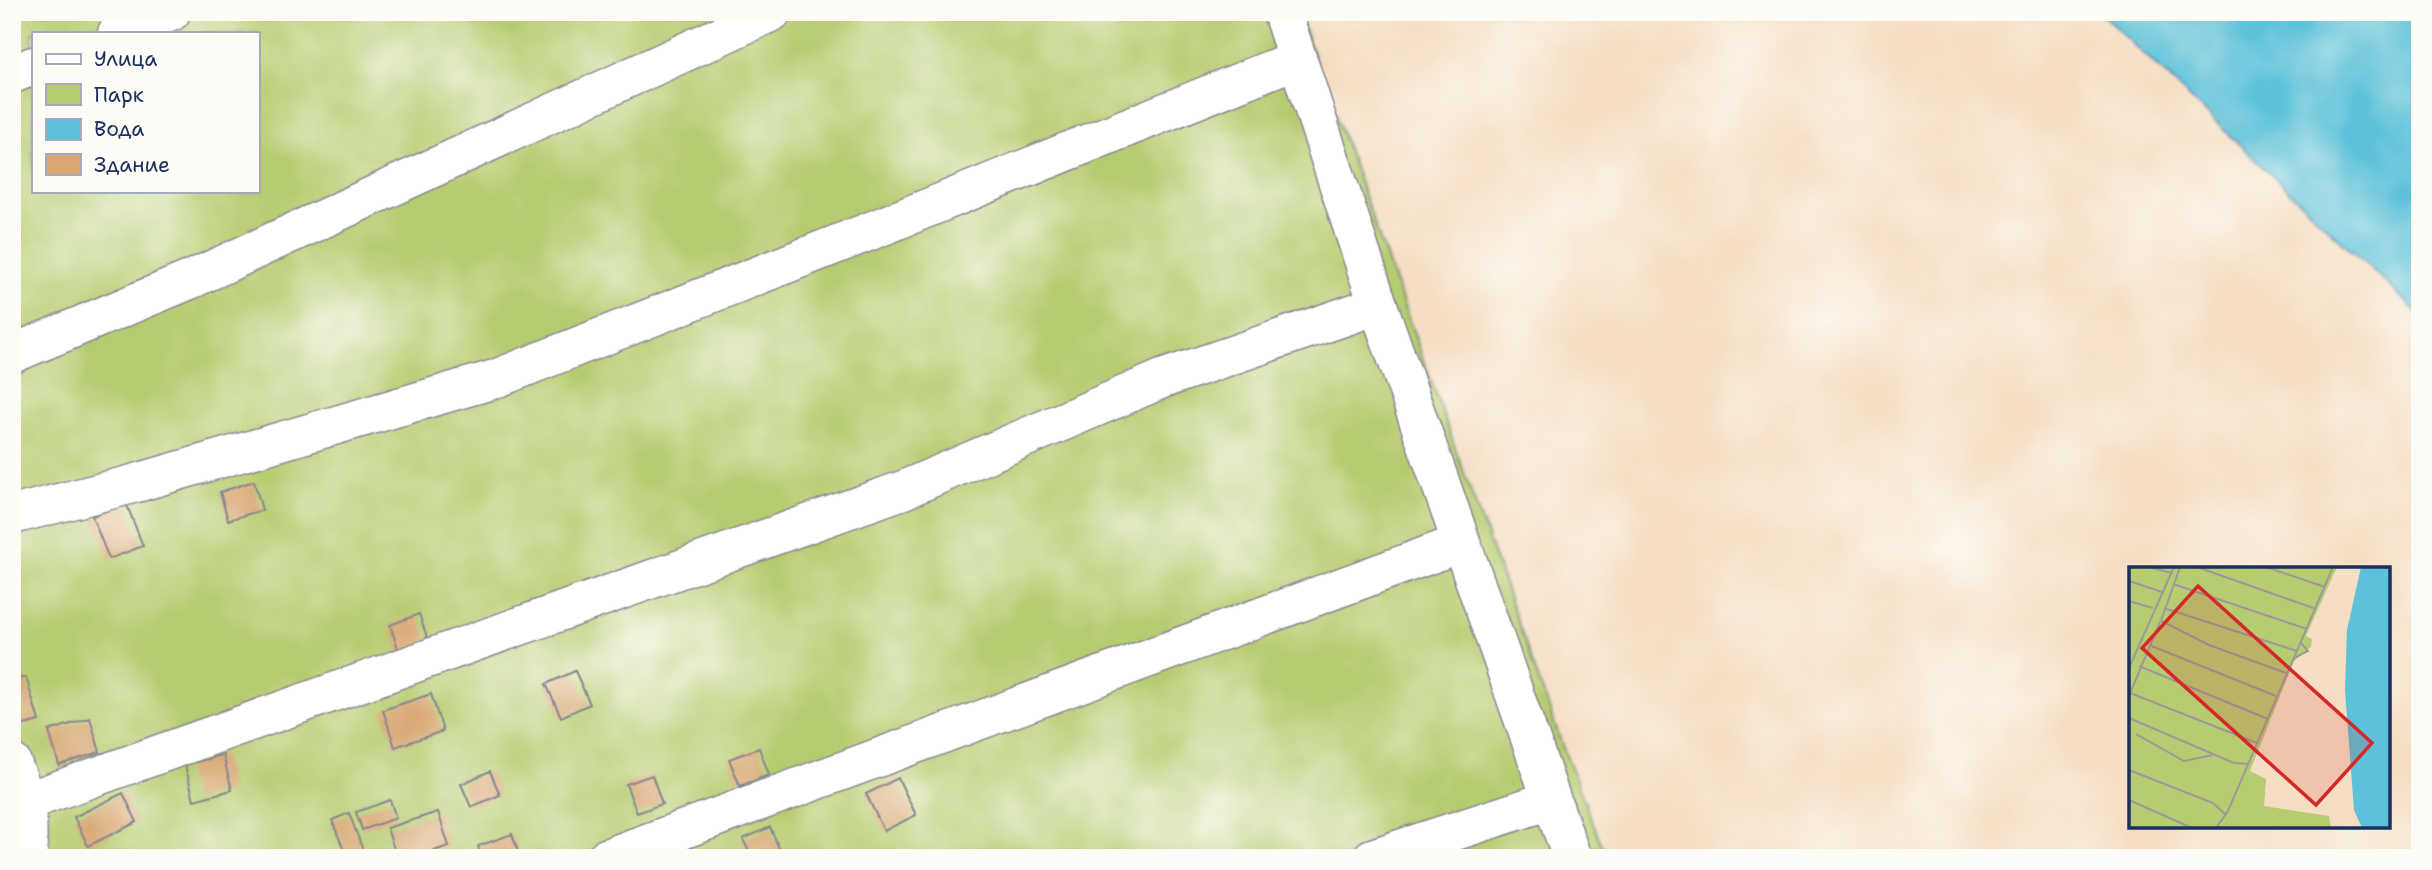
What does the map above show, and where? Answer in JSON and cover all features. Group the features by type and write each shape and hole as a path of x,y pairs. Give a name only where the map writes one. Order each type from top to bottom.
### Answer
{"street":[{"path":"120,32 171,12"},
{"path":"12,354 192,278 772,12"},
{"path":"1282,12 1378,305 1572,858"},
{"path":"12,515 133,484 495,379 1297,59"},
{"path":"12,74 32,66"},
{"path":"27,801 903,490 1162,379 1378,305"},
{"path":"606,858 1461,543"},
{"path":"12,764 27,801 28,858"},
{"path":"1373,858 1551,800"}],"green space":[{"path":"12,12 1298,12 1565,753 1607,858 12,858"}],"water":[{"path":"2099,12 2420,12 2420,315"}],"building":[{"path":"254,481 262,510 228,520 220,492"},
{"path":"126,503 143,546 109,559 92,516"},
{"path":"419,614 429,643 400,654 390,625"},
{"path":"575,671 590,704 561,717 546,684"},
{"path":"26,677 39,721 13,728 12,681"},
{"path":"431,694 443,731 395,747 383,710"},
{"path":"90,718 100,752 59,765 49,731"},
{"path":"759,748 769,775 740,786 729,759"},
{"path":"223,755 232,790 194,800 185,765"},
{"path":"490,771 500,795 471,807 461,784"},
{"path":"652,775 662,804 637,813 626,784"},
{"path":"898,778 916,815 884,831 866,794"},
{"path":"123,793 137,822 88,846 74,817"},
{"path":"390,800 396,818 362,830 356,812"},
{"path":"438,812 449,846 412,858 397,858 387,828"},
{"path":"349,813 366,858 347,858 332,820"},
{"path":"770,827 783,858 752,858 743,839"},
{"path":"512,834 520,858 482,858 478,846"}]}
